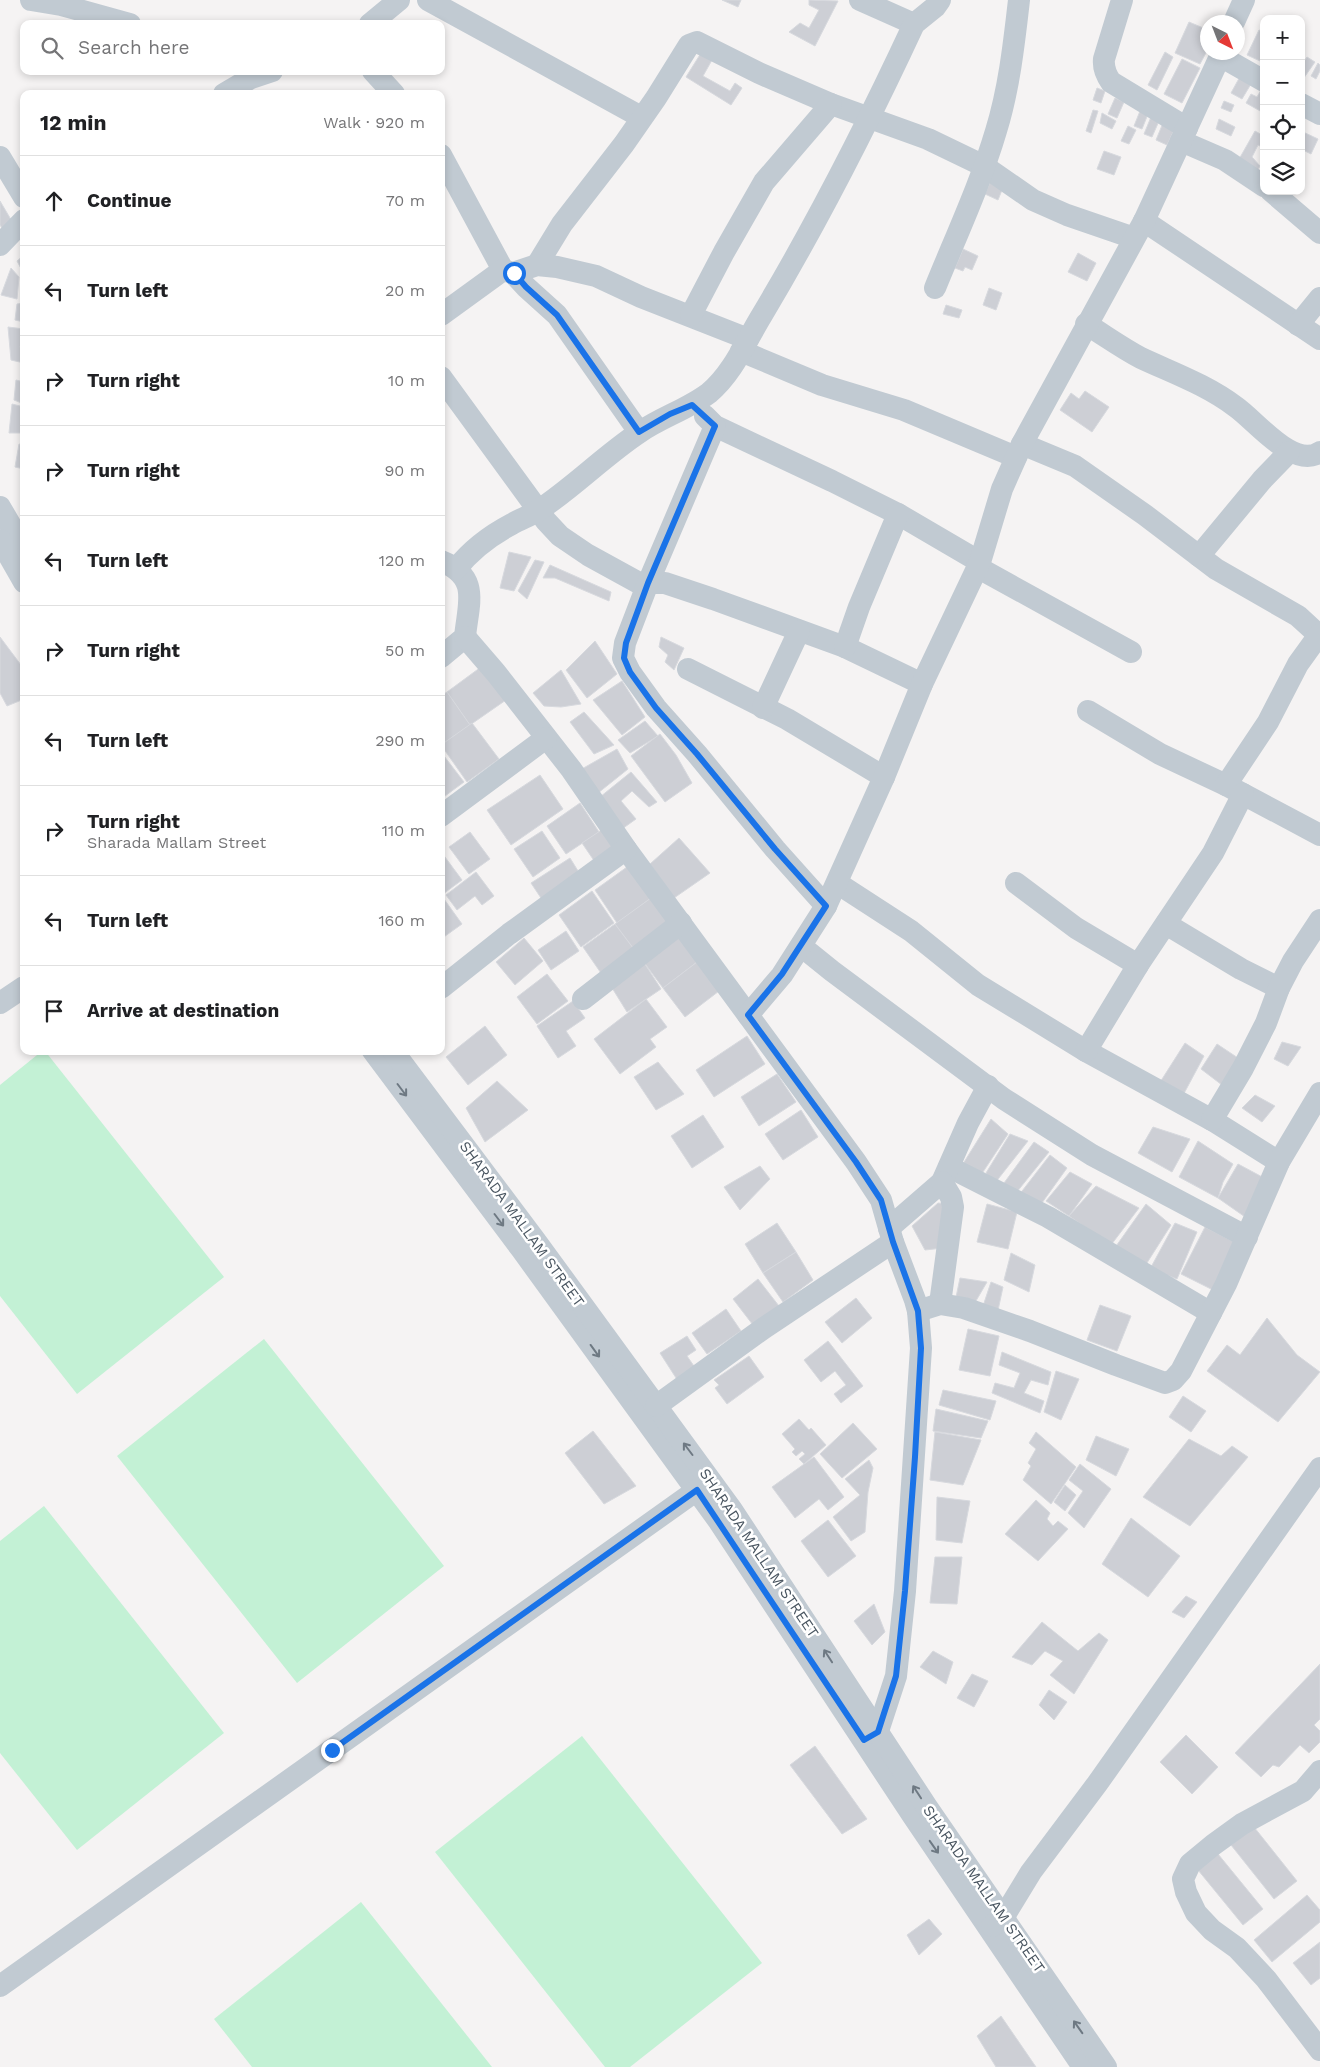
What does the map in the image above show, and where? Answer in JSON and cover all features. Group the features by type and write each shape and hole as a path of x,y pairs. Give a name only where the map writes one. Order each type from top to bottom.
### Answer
{"street":[{"path":"30,0 61,2 117,20"},
{"path":"375,20 398,0"},
{"path":"428,0 641,118"},
{"path":"860,0 914,24"},
{"path":"445,654 464,637 470,591 449,565 466,558 495,534 538,511 639,432 670,414 692,405 710,391 736,360 782,282 835,185 914,24 935,7 940,0"},
{"path":"935,288 996,131 1009,76 1019,0"},
{"path":"1122,0 1103,64 1106,75 1111,82 1184,134 1225,160 1260,179"},
{"path":"1237,15 1244,0"},
{"path":"537,266 562,224 624,144 656,98 689,44 697,42 759,73 831,104 868,119 896,126 928,139 984,166 1033,200 1067,215 1139,230 1320,339"},
{"path":"748,1015 769,993 826,906 884,777 922,684 978,564 1002,489 1019,450 1086,324 1139,230 1218,60"},
{"path":"1231,60 1260,78"},
{"path":"230,90 252,75"},
{"path":"377,75 390,90"},
{"path":"691,315 764,182 831,104"},
{"path":"1305,107 1320,114"},
{"path":"0,157 20,190"},
{"path":"445,162 508,271 557,315 639,432"},
{"path":"1279,195 1320,233"},
{"path":"0,245 20,224"},
{"path":"445,312 508,271 537,266 557,267 596,276 641,297 691,315 822,385 904,410 1019,450 1075,466 1145,515 1216,569 1298,616 1320,635 1298,664 1268,722 1235,790 1213,853 1138,965 1086,1051"},
{"path":"1298,325 1320,298"},
{"path":"1086,324 1139,357 1192,380 1235,406 1289,452 1309,457 1320,452"},
{"path":"445,383 538,511 560,536 588,555 639,583 665,583 845,647 922,684"},
{"path":"692,405 715,426 898,514 978,564 1131,652"},
{"path":"715,426 648,583 624,649 624,658 630,672 656,708 697,754 775,849 826,906"},
{"path":"1199,556 1262,480 1289,452"},
{"path":"0,507 20,541"},
{"path":"845,647 859,607 898,514"},
{"path":"0,540 20,575"},
{"path":"763,708 799,631"},
{"path":"464,637 496,673 571,768 626,849 856,1162 881,1200 891,1235 918,1311 921,1348 905,1591 896,1676 871,1736"},
{"path":"688,668 819,736 884,777"},
{"path":"1088,711 1160,754 1235,790 1320,835"},
{"path":"445,813 546,738"},
{"path":"445,985 509,934 626,849"},
{"path":"837,883 911,931 978,985 1086,1051 1212,1120 1279,1162"},
{"path":"1016,883 1076,928 1138,965"},
{"path":"1212,1120 1244,1068 1293,961 1320,920"},
{"path":"583,999 681,923"},
{"path":"1166,924 1242,969 1280,988"},
{"path":"801,946 1004,1099 1092,1155 1247,1237"},
{"path":"0,1003 20,990"},
{"name":"SHARADA MALLAM STREET","path":"375,1055 522,1250 697,1490 871,1736 927,1807 1083,2067"},
{"name":"SHARADA MALLAM STREET","path":"396,1055 530,1233 732,1510 871,1736"},
{"path":"656,1406 891,1235 945,1175 968,1123 988,1086"},
{"path":"918,1311 940,1304 964,1308 1030,1331 1165,1383 1173,1380 1181,1371 1211,1313 1247,1237 1279,1162 1320,1092"},
{"path":"940,1304 953,1207 945,1175"},
{"path":"945,1175 1048,1217 1211,1313"},
{"path":"996,1923 1097,1784 1320,1468"},
{"path":"0,1986 697,1490"},
{"path":"1320,1771 1303,1791 1242,1824 1213,1845 1190,1864 1183,1879 1186,1892 1196,1913 1212,1930 1237,1948 1266,1979 1320,2050"},
{"name":"SHARADA MALLAM STREET","path":"996,1923 1106,2067"}],"green space":[{"path":"37,1055 48,1055 224,1277 77,1394 0,1296 0,1085"},
{"path":"264,1339 444,1566 297,1683 117,1456"},
{"path":"44,1506 224,1733 77,1850 0,1753 0,1541"},
{"path":"582,1736 762,1963 630,2067 605,2067 435,1852"},
{"path":"361,1902 492,2067 252,2067 214,2019"}],"building":[{"path":"722,0 741,0 738,7"},
{"path":"809,0 838,1 815,46 789,32 800,23 809,28 819,10 809,5"},
{"path":"1189,22 1200,27 1200,60 1202,60 1200,64 1175,53"},
{"path":"1259,30 1260,30 1260,61 1247,55"},
{"path":"1165,52 1173,57 1157,90 1148,85"},
{"path":"701,53 712,60 703,76 730,91 735,83 742,88 731,105 686,77"},
{"path":"1307,57 1315,62 1305,76 1305,60"},
{"path":"1182,59 1200,68 1182,103 1164,94"},
{"path":"1318,63 1320,71 1316,79 1311,76"},
{"path":"1242,73 1254,79 1242,99 1231,93"},
{"path":"1097,88 1105,91 1101,103 1093,100"},
{"path":"1260,92 1260,111 1246,103 1251,94 1257,97"},
{"path":"1115,98 1124,102 1117,118 1108,114"},
{"path":"1224,101 1234,105 1231,112 1221,108"},
{"path":"1093,110 1098,111 1091,133 1086,131"},
{"path":"1140,111 1148,114 1142,129 1134,126"},
{"path":"1102,113 1116,121 1112,129 1100,123"},
{"path":"1151,117 1159,121 1152,137 1144,134"},
{"path":"1219,119 1235,127 1231,136 1216,129"},
{"path":"1163,123 1175,128 1167,145 1156,140"},
{"path":"1128,126 1136,130 1129,144 1121,141"},
{"path":"1255,131 1260,134 1260,146 1258,145 1252,157 1260,166 1257,171 1238,161"},
{"path":"1305,133 1318,139 1311,154 1305,151"},
{"path":"1104,151 1121,157 1114,175 1097,169"},
{"path":"991,180 1004,185 998,200 985,194"},
{"path":"0,201 13,223 5,233 0,225"},
{"path":"963,249 978,256 972,270 965,267 963,271 955,268"},
{"path":"1078,253 1096,263 1087,281 1068,272"},
{"path":"11,268 19,277 17,299 1,295"},
{"path":"989,288 1002,293 996,310 983,305"},
{"path":"17,304 20,304 20,321 15,320"},
{"path":"946,305 962,310 959,318 943,314"},
{"path":"8,327 20,328 20,362 11,360"},
{"path":"16,380 20,381 20,402 14,400"},
{"path":"1085,391 1109,407 1092,432 1060,410 1071,393 1079,399"},
{"path":"12,404 20,406 20,433 9,433"},
{"path":"19,444 20,468 15,467"},
{"path":"509,552 531,557 514,591 500,588"},
{"path":"535,560 544,562 527,599 518,591"},
{"path":"550,565 611,592 609,601 555,578 543,578"},
{"path":"0,637 20,664 20,701 7,706 0,693"},
{"path":"661,637 684,648 674,670 665,662 668,655 659,647"},
{"path":"595,641 617,674 587,698 566,670"},
{"path":"481,667 506,700 470,725 447,692"},
{"path":"561,670 581,704 561,707 544,706 533,693"},
{"path":"622,681 645,717 622,735 593,700"},
{"path":"447,692 470,725 445,742 445,693"},
{"path":"584,712 614,745 594,754 570,722"},
{"path":"645,721 658,736 630,753 618,740"},
{"path":"472,723 499,759 467,782 445,751 445,742"},
{"path":"660,734 676,755 692,783 665,802 631,756"},
{"path":"617,749 628,769 598,793 580,770"},
{"path":"445,757 464,782 445,796"},
{"path":"631,772 657,802 649,807 632,791 621,801 636,819 622,829 600,797"},
{"path":"540,775 563,809 511,845 487,810"},
{"path":"580,803 599,832 566,854 547,826"},
{"path":"603,829 618,851 597,865 582,843"},
{"path":"542,831 560,858 533,877 514,849"},
{"path":"470,832 490,859 469,874 449,847"},
{"path":"679,838 710,873 674,898 650,864"},
{"path":"445,857 462,880 445,893"},
{"path":"570,858 583,879 545,904 531,883"},
{"path":"627,867 651,898 617,923 595,890"},
{"path":"476,872 494,896 482,905 475,896 457,910 446,895"},
{"path":"592,891 614,923 581,947 559,915"},
{"path":"651,898 671,926 636,952 615,924"},
{"path":"445,900 462,924 445,936"},
{"path":"615,924 636,952 603,976 583,947"},
{"path":"566,931 579,951 551,970 538,950"},
{"path":"681,932 701,959 663,988 643,961"},
{"path":"524,938 543,961 515,985 496,962"},
{"path":"701,959 723,988 685,1017 663,988"},
{"path":"643,961 661,989 627,1012 609,983"},
{"path":"547,974 568,1001 537,1024 517,997"},
{"path":"646,999 667,1027 650,1039 656,1047 620,1074 594,1039"},
{"path":"573,1001 585,1018 566,1031 576,1046 558,1058 537,1026"},
{"path":"485,1026 507,1055 468,1085 446,1057"},
{"path":"747,1036 765,1064 714,1097 696,1070"},
{"path":"1282,1042 1301,1047 1288,1066 1274,1059"},
{"path":"1185,1043 1204,1056 1181,1099 1157,1087"},
{"path":"1217,1044 1241,1060 1222,1085 1201,1069"},
{"path":"658,1062 684,1094 656,1110 634,1077"},
{"path":"777,1074 796,1102 759,1126 741,1097"},
{"path":"497,1081 528,1110 485,1142 466,1108"},
{"path":"1255,1095 1275,1106 1262,1122 1242,1108"},
{"path":"801,1110 818,1137 783,1160 765,1134"},
{"path":"703,1115 724,1147 692,1168 671,1136"},
{"path":"991,1119 1008,1134 979,1178 961,1167"},
{"path":"1153,1127 1190,1139 1172,1172 1138,1153"},
{"path":"1010,1134 1028,1141 995,1183 986,1173"},
{"path":"1198,1141 1233,1164 1223,1182 1218,1198 1179,1177"},
{"path":"1034,1142 1049,1152 1016,1193 1004,1183"},
{"path":"1050,1155 1067,1168 1039,1207 1019,1195"},
{"path":"1238,1164 1266,1179 1248,1219 1218,1198"},
{"path":"760,1166 770,1179 740,1210 724,1187"},
{"path":"1070,1172 1092,1184 1069,1216 1046,1201"},
{"path":"1096,1186 1139,1208 1111,1245 1069,1216"},
{"path":"938,1203 949,1204 943,1248 925,1250 912,1226"},
{"path":"987,1204 1017,1212 1008,1249 977,1242"},
{"path":"1146,1204 1171,1225 1145,1266 1114,1249"},
{"path":"777,1223 796,1252 763,1273 745,1244"},
{"path":"1175,1223 1197,1232 1177,1279 1150,1269"},
{"path":"1205,1227 1238,1244 1215,1291 1181,1274"},
{"path":"796,1252 813,1280 783,1302 763,1273"},
{"path":"1011,1253 1035,1265 1029,1292 1004,1280"},
{"path":"960,1278 987,1282 973,1306 955,1302"},
{"path":"758,1279 779,1306 753,1325 733,1299"},
{"path":"991,1282 1003,1287 997,1315 982,1309"},
{"path":"856,1298 872,1318 842,1343 825,1322"},
{"path":"1100,1305 1131,1316 1117,1351 1087,1340"},
{"path":"726,1309 741,1331 707,1354 692,1333"},
{"path":"1267,1318 1297,1355 1320,1372 1278,1422 1207,1371 1227,1345 1240,1355"},
{"path":"968,1329 999,1336 990,1376 959,1370"},
{"path":"687,1336 696,1350 687,1356 696,1369 678,1381 660,1353"},
{"path":"828,1341 863,1386 841,1403 834,1394 846,1385 835,1371 821,1382 804,1360"},
{"path":"1002,1352 1051,1372 1048,1385 1031,1380 1024,1393 1044,1401 1040,1413 992,1393 995,1383 1014,1388 1020,1373 999,1365"},
{"path":"749,1356 764,1377 727,1404 715,1388 719,1385 714,1380"},
{"path":"1056,1371 1079,1379 1061,1420 1044,1412"},
{"path":"943,1390 996,1401 990,1420 939,1405"},
{"path":"1183,1396 1206,1411 1191,1432 1169,1417"},
{"path":"936,1409 988,1421 981,1438 933,1431"},
{"path":"799,1419 809,1430 811,1428 826,1445 804,1464 799,1459 805,1454 802,1451 796,1456 792,1452 795,1449 782,1434"},
{"path":"853,1423 877,1449 842,1478 820,1454"},
{"path":"593,1431 636,1486 604,1504 565,1453"},
{"path":"935,1432 981,1440 963,1485 930,1480"},
{"path":"1036,1432 1076,1467 1051,1504 1023,1480 1031,1466 1028,1463 1036,1449 1029,1443"},
{"path":"1096,1436 1129,1449 1116,1476 1086,1460"},
{"path":"1189,1439 1221,1456 1232,1446 1248,1457 1190,1526 1143,1497"},
{"path":"814,1457 844,1497 828,1510 819,1499 795,1518 772,1487"},
{"path":"869,1460 873,1468 868,1492 865,1532 851,1541 833,1517 860,1495 845,1479"},
{"path":"1080,1464 1111,1489 1084,1528 1068,1513 1083,1491 1069,1480"},
{"path":"1065,1485 1076,1495 1065,1511 1054,1502"},
{"path":"937,1497 970,1501 962,1543 936,1540"},
{"path":"1036,1500 1050,1513 1047,1519 1053,1526 1058,1521 1068,1529 1038,1561 1005,1534"},
{"path":"1131,1518 1180,1556 1148,1597 1102,1564"},
{"path":"828,1520 856,1556 828,1577 801,1541"},
{"path":"935,1557 962,1557 957,1604 930,1603"},
{"path":"1186,1596 1197,1602 1184,1618 1172,1612"},
{"path":"874,1604 885,1632 872,1645 854,1621"},
{"path":"1042,1622 1078,1651 1099,1633 1108,1640 1074,1694 1050,1675 1063,1661 1045,1651 1032,1665 1012,1657"},
{"path":"933,1651 953,1662 946,1684 920,1667"},
{"path":"1320,1664 1320,1719 1314,1725 1320,1731 1320,1742 1309,1753 1300,1745 1279,1767 1273,1765 1261,1777 1235,1753"},
{"path":"972,1674 988,1681 974,1707 957,1698"},
{"path":"1049,1690 1067,1702 1054,1720 1039,1705"},
{"path":"1186,1735 1218,1767 1192,1794 1160,1762"},
{"path":"815,1746 867,1819 842,1834 790,1765"},
{"path":"1254,1827 1297,1881 1274,1899 1231,1845"},
{"path":"1218,1854 1263,1909 1243,1925 1198,1870"},
{"path":"1307,1895 1320,1910 1320,1922 1272,1962 1254,1940"},
{"path":"929,1919 942,1934 919,1955 907,1935"},
{"path":"1320,1942 1320,1978 1311,1985 1293,1963"},
{"path":"1001,2016 1036,2067 996,2067 977,2036"}],"route":[{"path":"332,1750 697,1490 864,1740 878,1732 896,1676 905,1591 915,1457 921,1348 918,1311 893,1242 881,1200 856,1162 748,1015 769,993 826,906 775,849 697,754 656,708 630,672 623,654 648,583 715,426 692,405 670,414 639,432 557,315 526,287 514,273"}]}
